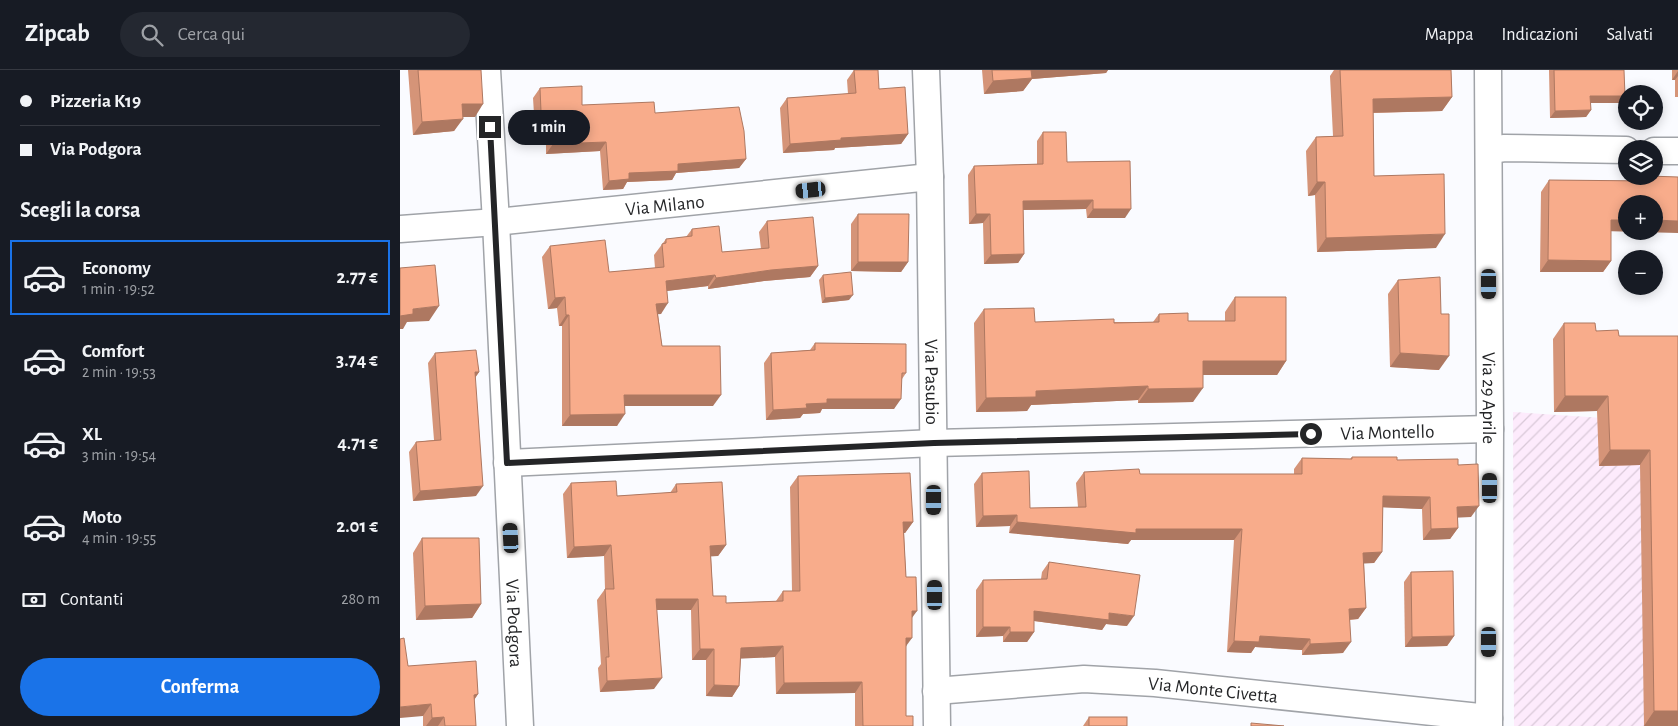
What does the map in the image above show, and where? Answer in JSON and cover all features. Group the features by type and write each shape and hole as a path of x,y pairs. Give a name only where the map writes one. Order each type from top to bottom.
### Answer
{"street":[{"name":"Via Podgora","path":"487,70 520,726"},
{"name":"Via Pasubio","path":"926,70 930,177 937,726"},
{"name":"Via 29 Aprile","path":"1488,70 1489,722"},
{"path":"1489,150 1505,148 1618,150"},
{"path":"1663,151 1678,151"},
{"name":"Via Milano","path":"400,229 496,222 930,177"},
{"name":"Via Montello","path":"507,463 934,443 1490,429"},
{"name":"Via Monte Civetta","path":"936,691 1084,679 1146,682 1489,722"}],"shaded area":[{"path":"1513,412 1678,423 1678,726 1514,726"}],"building":[{"path":"418,70 481,70 483,104 462,104 463,119 422,122"},
{"path":"854,70 878,70 879,89 905,87 908,134 841,138 841,140 790,144 787,98 856,93"},
{"path":"992,70 1031,70 1032,78 993,81"},
{"path":"1340,70 1451,70 1452,97 1373,99 1374,176 1444,174 1445,234 1326,238 1325,182 1317,182 1316,137 1343,136"},
{"path":"1554,70 1624,70 1625,85 1618,85 1618,96 1590,96 1591,110 1555,111"},
{"path":"582,86 582,105 654,102 655,113 739,107 744,131 746,159 678,164 678,171 629,173 629,179 609,181 606,142 553,144 553,135 542,135 540,88"},
{"path":"1043,132 1066,132 1067,162 1130,161 1131,209 1093,209 1093,200 1023,201 1024,254 991,255 990,214 976,214 974,166 1043,164"},
{"path":"1663,176 1678,177 1678,221 1663,220 1663,195 1618,195 1618,220 1611,220 1611,261 1548,260 1549,180 1618,181 1618,185 1663,185"},
{"path":"858,214 909,214 908,262 858,262"},
{"path":"813,217 818,266 771,270 716,278 715,275 666,281 668,303 656,304 662,346 720,346 721,395 624,395 625,414 570,415 569,315 566,315 565,297 555,298 550,246 605,240 609,272 664,267 662,244 666,243 666,239 692,236 692,229 719,226 722,252 769,248 767,221"},
{"path":"435,265 439,306 413,309 413,314 400,316 400,268"},
{"path":"851,272 853,295 825,298 823,275"},
{"path":"1440,277 1441,314 1449,314 1449,356 1400,353 1398,280"},
{"path":"1235,297 1286,297 1286,361 1203,361 1203,388 1148,389 1148,386 1036,391 1036,397 986,398 984,309 1034,308 1035,322 1114,319 1114,323 1159,322 1159,314 1188,313 1188,321 1235,321"},
{"path":"1564,323 1595,323 1596,331 1618,330 1619,336 1678,336 1678,711 1654,711 1650,450 1610,450 1608,396 1565,396"},
{"path":"815,343 906,344 906,373 902,373 901,399 827,399 827,403 806,404 807,408 773,410 771,353 815,350"},
{"path":"476,350 479,372 475,372 483,486 420,491 416,442 441,440 435,353"},
{"path":"1352,457 1397,457 1397,460 1458,459 1458,465 1478,464 1479,506 1457,507 1458,528 1431,529 1430,497 1383,496 1382,552 1363,553 1366,608 1349,609 1351,642 1310,644 1310,639 1260,636 1259,642 1234,641 1242,529 1136,529 1136,533 1017,522 1017,515 983,516 982,473 1029,471 1030,508 1086,507 1084,472 1139,469 1140,474 1302,474 1302,458 1352,459"},
{"path":"910,473 913,522 903,522 906,577 916,577 917,611 912,611 912,638 906,638 906,716 913,716 913,726 863,726 862,682 784,683 783,646 741,648 739,686 714,685 714,649 700,649 698,599 656,599 662,678 607,681 606,657 609,657 605,589 614,589 611,545 574,547 571,483 616,481 617,496 677,492 676,484 722,482 726,545 710,546 713,596 726,596 726,603 783,601 783,591 800,591 798,476"},
{"path":"422,538 479,538 481,604 425,606"},
{"path":"1049,562 1140,575 1134,616 1109,613 1109,620 1034,611 1034,632 1010,632 1010,627 983,627 983,580 1047,579"},
{"path":"1453,571 1454,636 1412,637 1411,572"},
{"path":"404,638 408,666 476,661 478,694 474,695 476,726 445,726 444,717 432,718 431,704 400,707 400,639"},
{"path":"1089,717 1127,717 1127,726 1089,726"},
{"path":"1251,723 1284,726 1251,726"}],"route":[{"path":"490,127 507,463 934,443 1311,434"}]}
